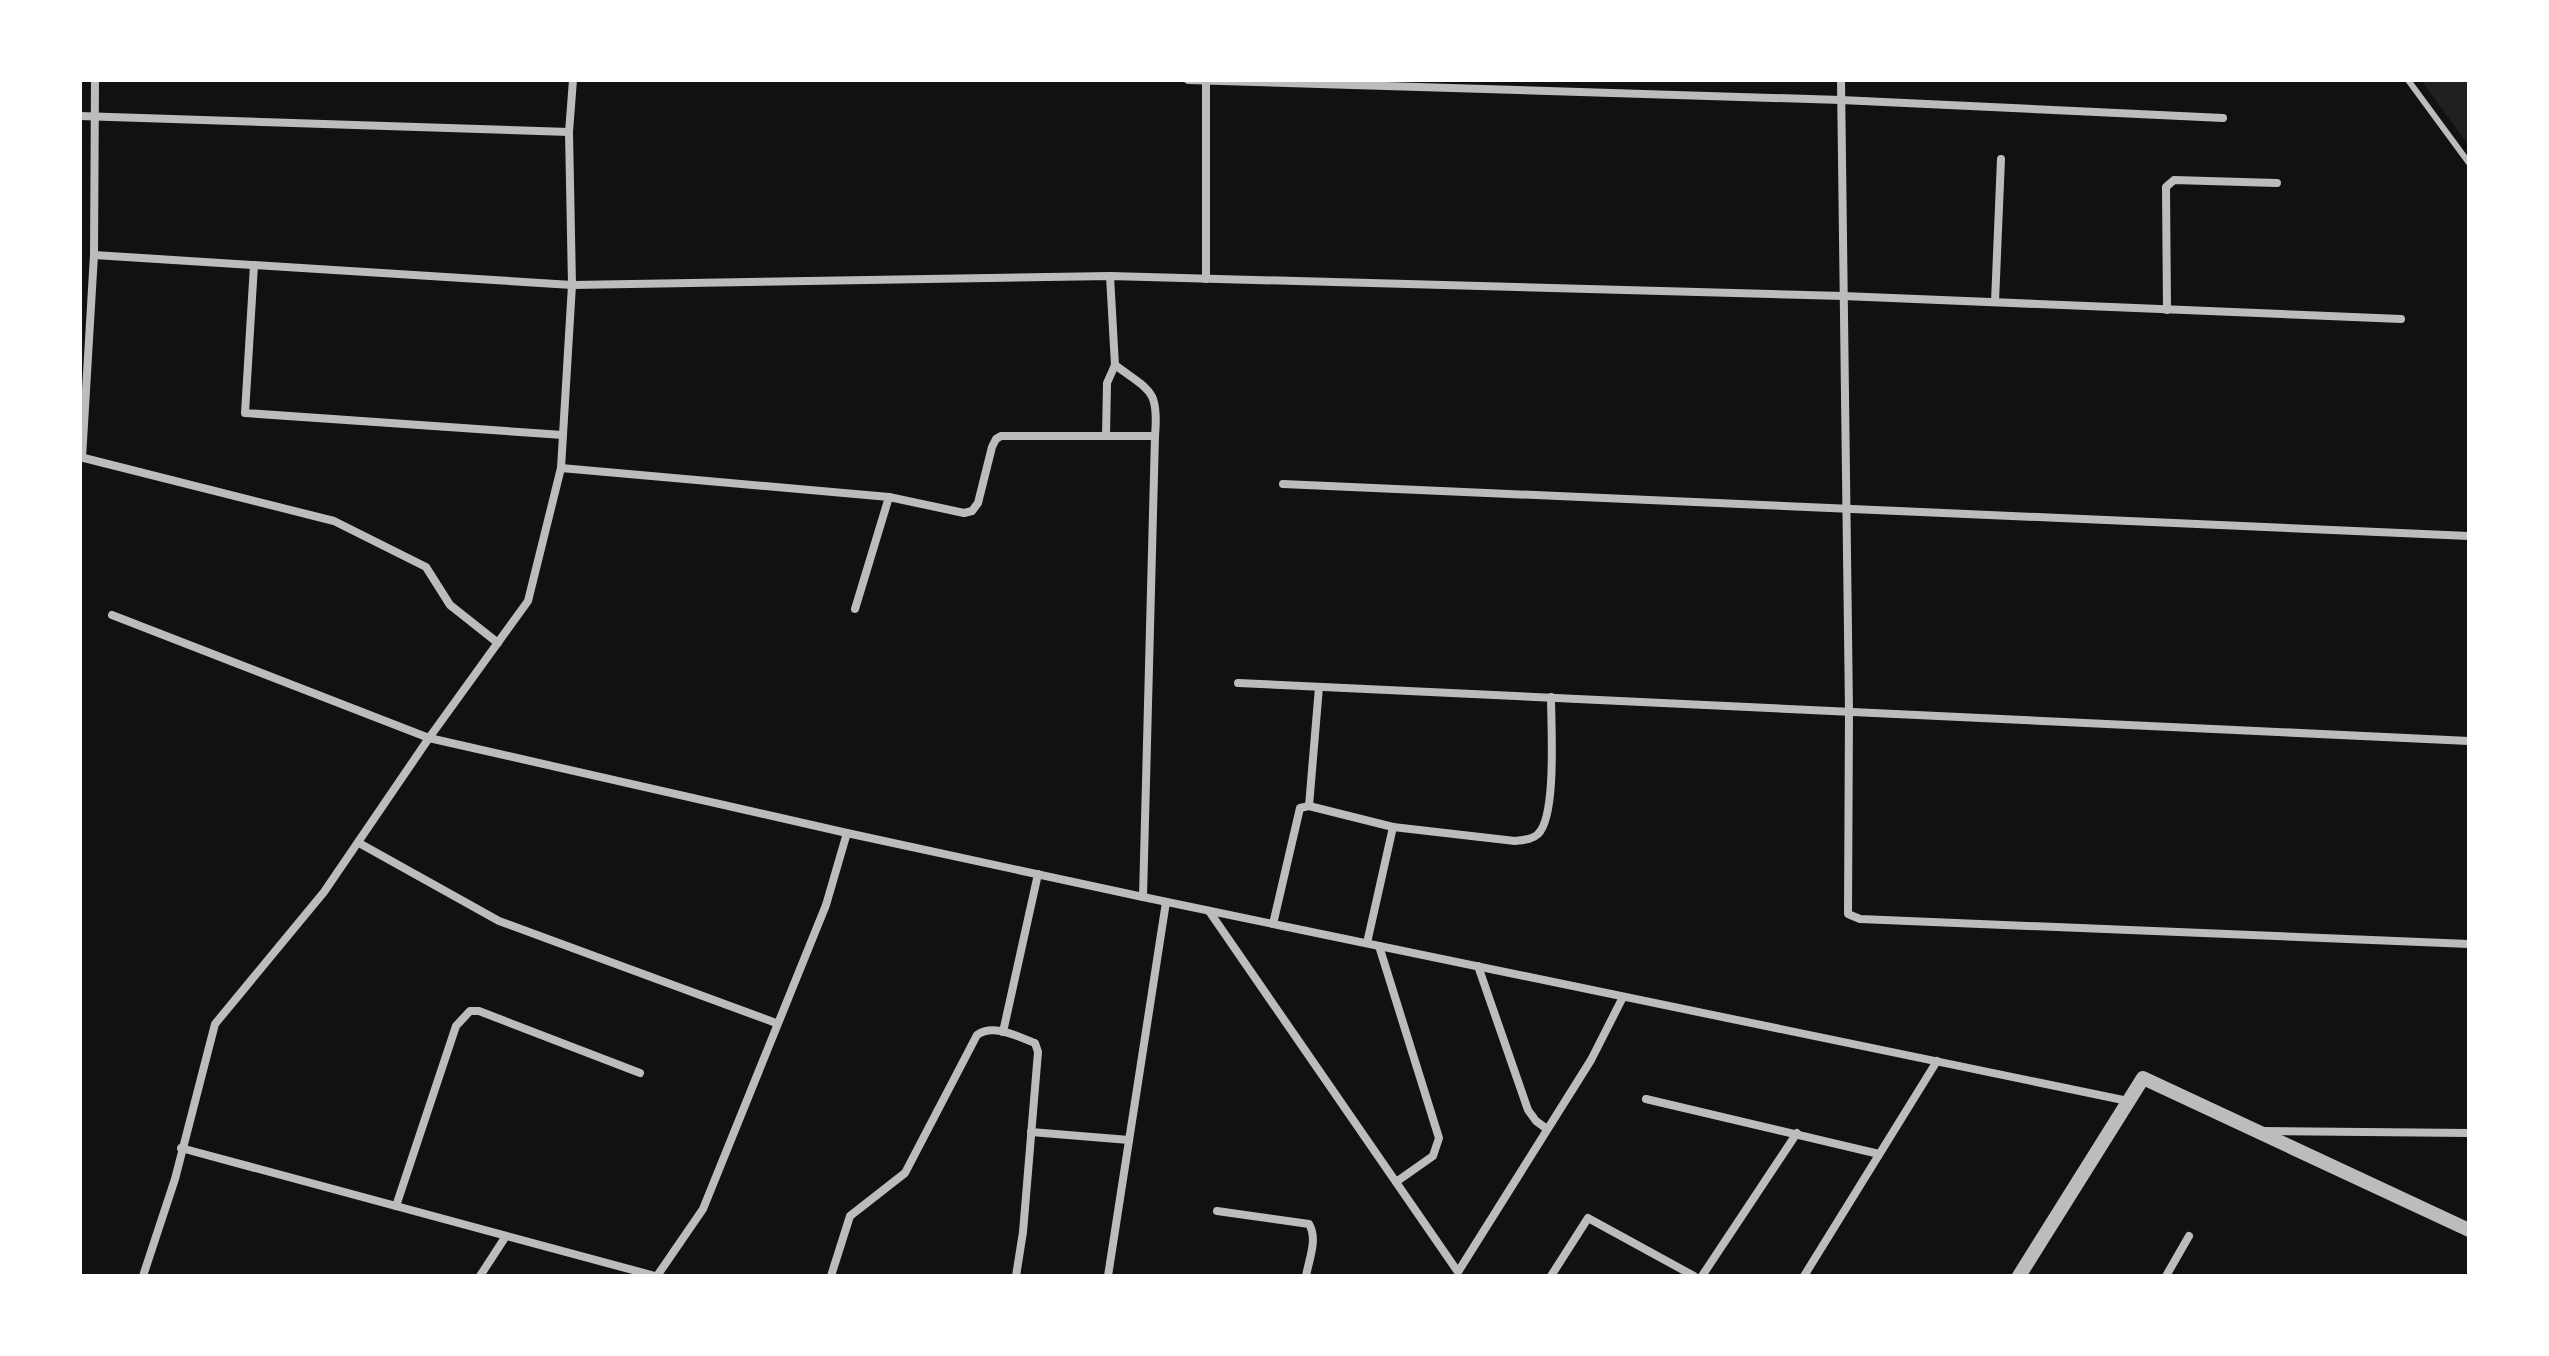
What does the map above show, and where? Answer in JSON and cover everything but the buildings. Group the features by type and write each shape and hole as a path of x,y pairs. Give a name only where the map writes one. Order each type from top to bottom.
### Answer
{"street":[{"path":"95,80 94,255 81,457 334,521 426,567 450,605 498,643"},
{"path":"143,1276 175,1179 215,1024 324,892 429,738 528,601 561,468 572,285 569,132 573,80"},
{"path":"1188,80 1841,100 2223,118"},
{"path":"1206,80 1206,279"},
{"path":"1841,80 1849,711 1848,914 1853,917 2469,944"},
{"path":"80,116 569,132"},
{"path":"1995,302 2001,159"},
{"path":"2167,310 2166,187 2169,183 2174,180 2277,183"},
{"path":"94,255 572,285 1110,276 1843,296 2401,319"},
{"path":"254,265 245,413 563,435"},
{"path":"1106,436 1105,392 1115,365 1110,276"},
{"path":"1115,365 1152,393 1158,407 1143,897"},
{"path":"561,468 889,497 969,512 978,503 992,447 1001,436 1155,436"},
{"path":"1283,484 2469,536"},
{"path":"855,609 889,497"},
{"path":"112,615 429,738 1166,902 2128,1101"},
{"path":"1238,683 2469,741"},
{"path":"1309,806 1319,687"},
{"path":"1273,924 1300,808 1309,806 1393,827 1515,841 1532,839 1541,832 1547,814 1551,781 1551,697"},
{"path":"1367,943 1393,827"},
{"path":"181,1148 656,1276 703,1209 826,905 847,833"},
{"path":"359,843 499,921 776,1023"},
{"path":"1003,1032 1038,874"},
{"path":"1108,1276 1166,902"},
{"path":"1208,910 1459,1274 1591,1060 1623,997"},
{"path":"1379,946 1439,1138 1433,1156 1396,1182"},
{"path":"1478,966 1528,1110 1547,1129"},
{"path":"396,1206 456,1026 470,1011 479,1011 640,1073"},
{"path":"831,1276 850,1216 905,1173 977,1035 987,1030 1035,1043 1038,1052 1023,1232 1016,1276"},
{"path":"1804,1276 1937,1061"},
{"path":"2019,1276 2143,1078 2469,1230"},
{"path":"1646,1099 1879,1154"},
{"path":"2257,1131 2469,1133"},
{"path":"1031,1132 1129,1140"},
{"path":"1702,1276 1797,1133"},
{"path":"1217,1211 1309,1224 1313,1240 1306,1276"},
{"path":"1551,1276 1588,1218 1694,1276"},
{"path":"480,1276 506,1236"},
{"path":"2166,1276 2189,1236"}],"lane":[{"path":"2408,80 2469,163"}],"shaded area":[{"path":"2421,80 2469,80 2469,146"}]}
